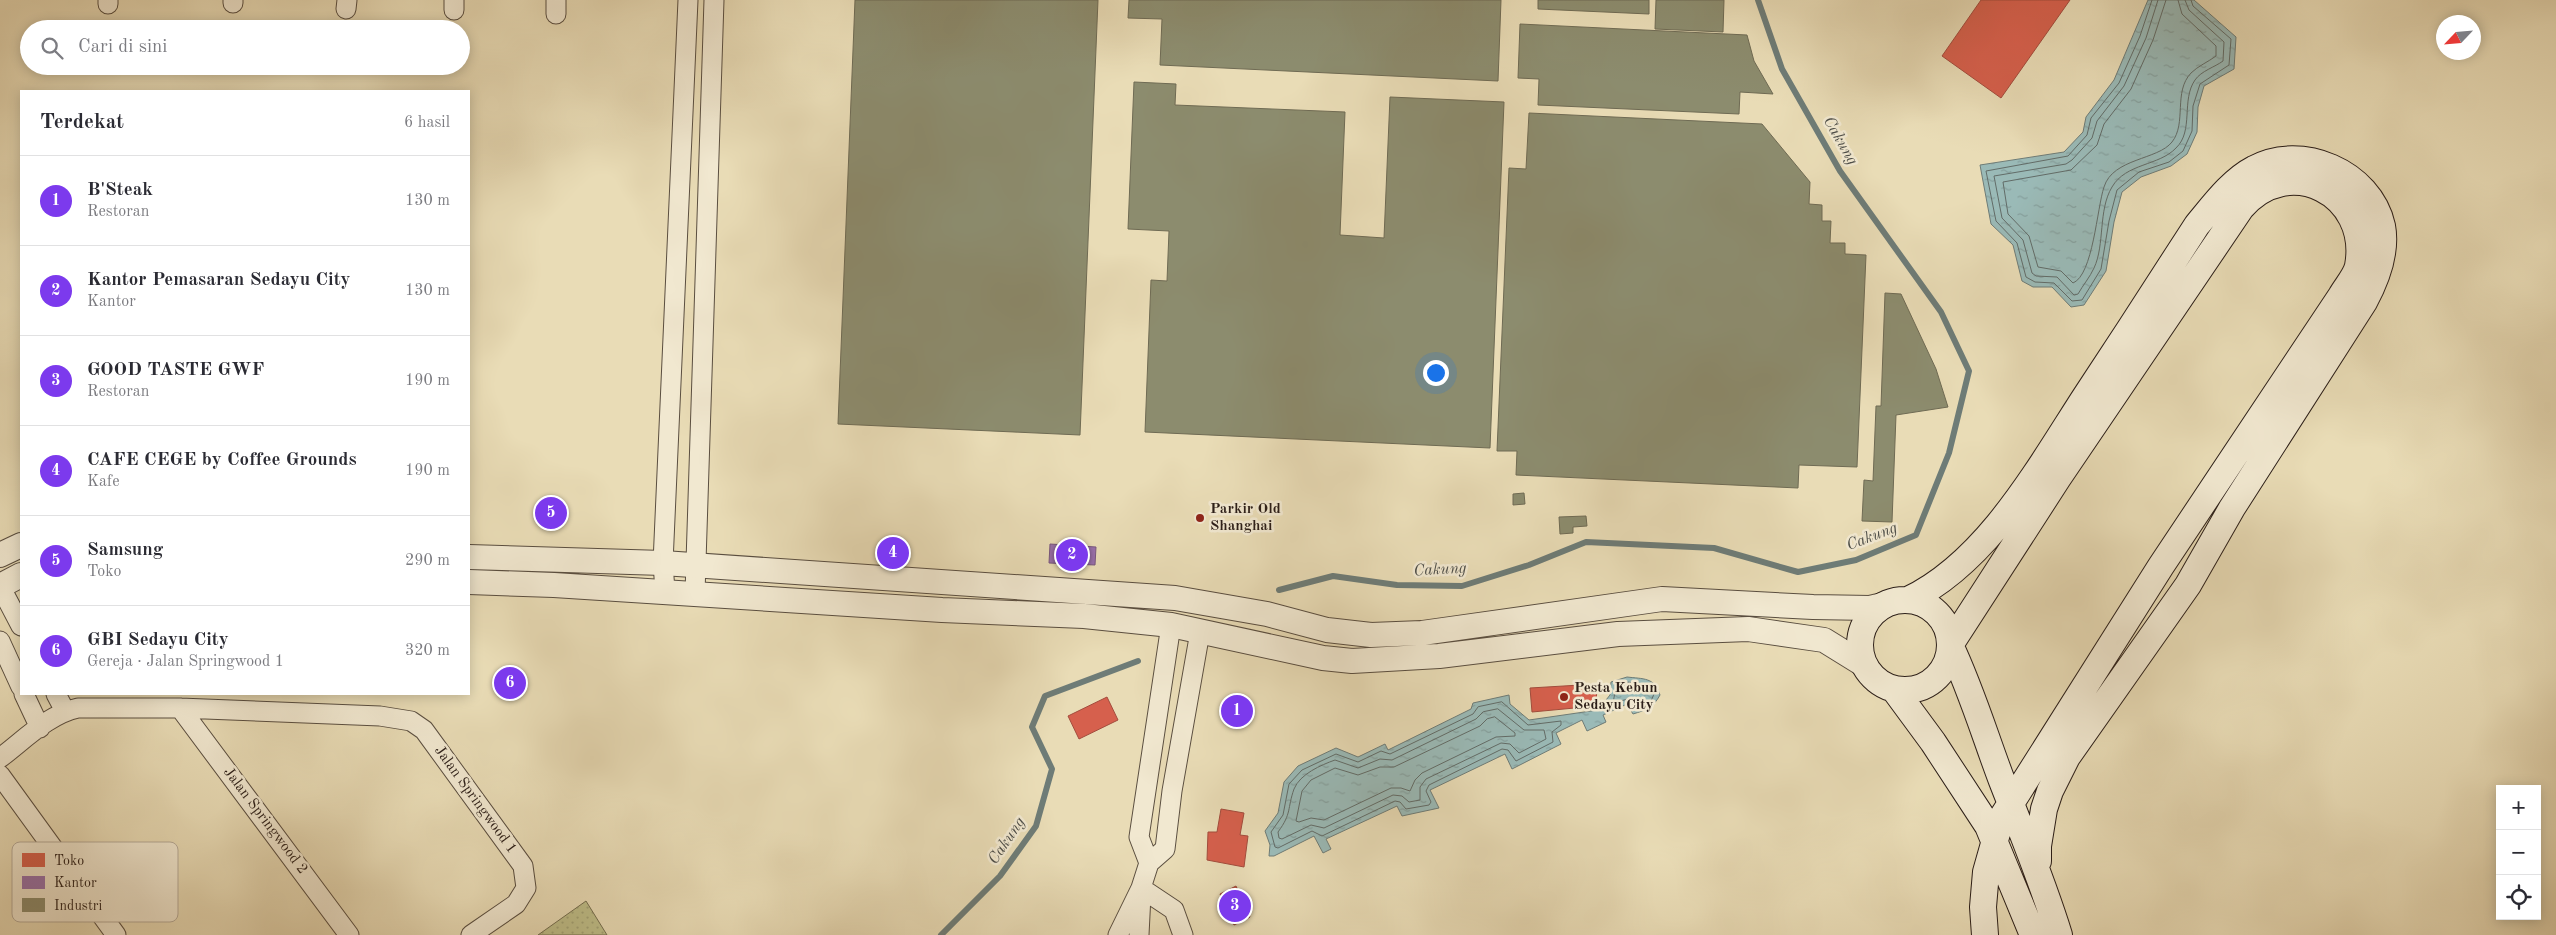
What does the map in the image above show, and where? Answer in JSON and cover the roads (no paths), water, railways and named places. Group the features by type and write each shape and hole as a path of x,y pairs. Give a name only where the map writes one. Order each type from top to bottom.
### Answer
{"main road":[{"path":"1986,935 1983,907 1986,872 1994,838 2011,802 2165,560 2341,296 2357,267 2358,232 2352,216 2341,201 2308,184 2275,183 2251,196 2058,478 1950,645 1948,659 1942,671 1933,681 1921,687 1908,690 1894,689 1882,684 1866,666 1861,654 1863,630 1876,610 1928,590 1948,576 1991,534 2004,518 2198,225 2219,200 2246,173 2255,168 2282,161 2314,161 2344,174 2360,187 2374,206 2382,232 2379,269 2364,302 2232,508 2192,579 2067,757 2050,791 2040,828 2038,870"},
{"path":"2165,560 2192,579"},
{"path":"1897,602 1928,606 1937,613 1948,631 1950,645 1966,681 2038,870 2059,935"},
{"path":"1894,689 1933,742 1994,838 2033,935"},
{"path":"2050,906 2072,935"}],"street":[{"path":"665,592 663,563 688,0"},
{"path":"695,593 694,565 714,0"},
{"path":"686,52 712,51"},
{"path":"0,555 20,545"},
{"path":"470,556 663,563 1175,598 1267,614 1327,630 1371,635 1422,633 1662,599 1822,608 1870,608 1897,602"},
{"path":"20,576 0,586 20,624"},
{"path":"470,582 1084,616 1170,625 1323,658 1352,661 1440,656 1618,634 1748,629 1824,640 1866,666"},
{"path":"1149,863 1139,837 1175,598"},
{"path":"1118,935 1141,888 1149,863 1165,849 1172,791 1206,604"},
{"path":"0,641 20,685"},
{"path":"24,695 40,728"},
{"path":"57,695 65,711"},
{"path":"0,758 65,711 78,708 180,708"},
{"name":"Jalan Springwood 1","path":"180,708 380,716 411,721 424,730 523,866 526,888 516,904 471,935"},
{"name":"Jalan Springwood 2","path":"180,708 349,935"},
{"path":"0,775 49,842"},
{"path":"1139,935 1141,888"},
{"path":"1141,888 1174,910 1183,935"},
{"path":"107,922 116,935"}],"water":[{"path":"2148,0 2194,0 2236,37 2234,69 2204,86 2198,107 2197,132 2187,154 2171,166 2141,177 2122,192 2114,222 2106,271 2084,305 2071,307 2052,287 2033,287 2022,281 2013,245 1991,224 1980,165 2064,152 2083,132 2086,117 2114,80"},
{"path":"1627,677 1648,680 1655,685 1660,695 1652,706 1633,714 1627,704 1603,715 1606,722 1587,731 1582,720 1556,733 1561,744 1512,769 1505,754 1430,790 1439,808 1402,816 1397,806 1326,839 1331,849 1323,853 1314,836 1274,856 1269,856 1270,845 1265,831 1278,813 1284,782 1298,766 1336,748 1358,757 1385,744 1388,750 1471,709 1473,703 1509,695 1510,704 1529,720 1598,710 1610,695 1611,682"}],"waterway":[{"name":"Cakung","path":"1279,590 1333,576 1397,585 1462,586 1529,565 1586,542 1714,548 1798,572 1856,560 1916,535 1949,453 1969,371 1941,312 1840,171 1782,69 1758,0"},
{"name":"Cakung","path":"941,935 1000,876 1036,826 1052,769 1032,727 1045,696 1138,661"}],"place":[{"name":"Samsung","path":"551,513"},
{"name":"Parkir Old Shanghai","path":"1200,518"},
{"name":"CAFE CEGE by Coffee Grounds","path":"893,553"},
{"name":"Kantor Pemasaran Sedayu City","path":"1072,555"},
{"name":"GBI Sedayu City","path":"510,683"},
{"name":"Pesta Kebun Sedayu City","path":"1564,697"},
{"name":"B'Steak","path":"1237,711"},
{"name":"GOOD TASTE GWF","path":"1235,906"}]}
